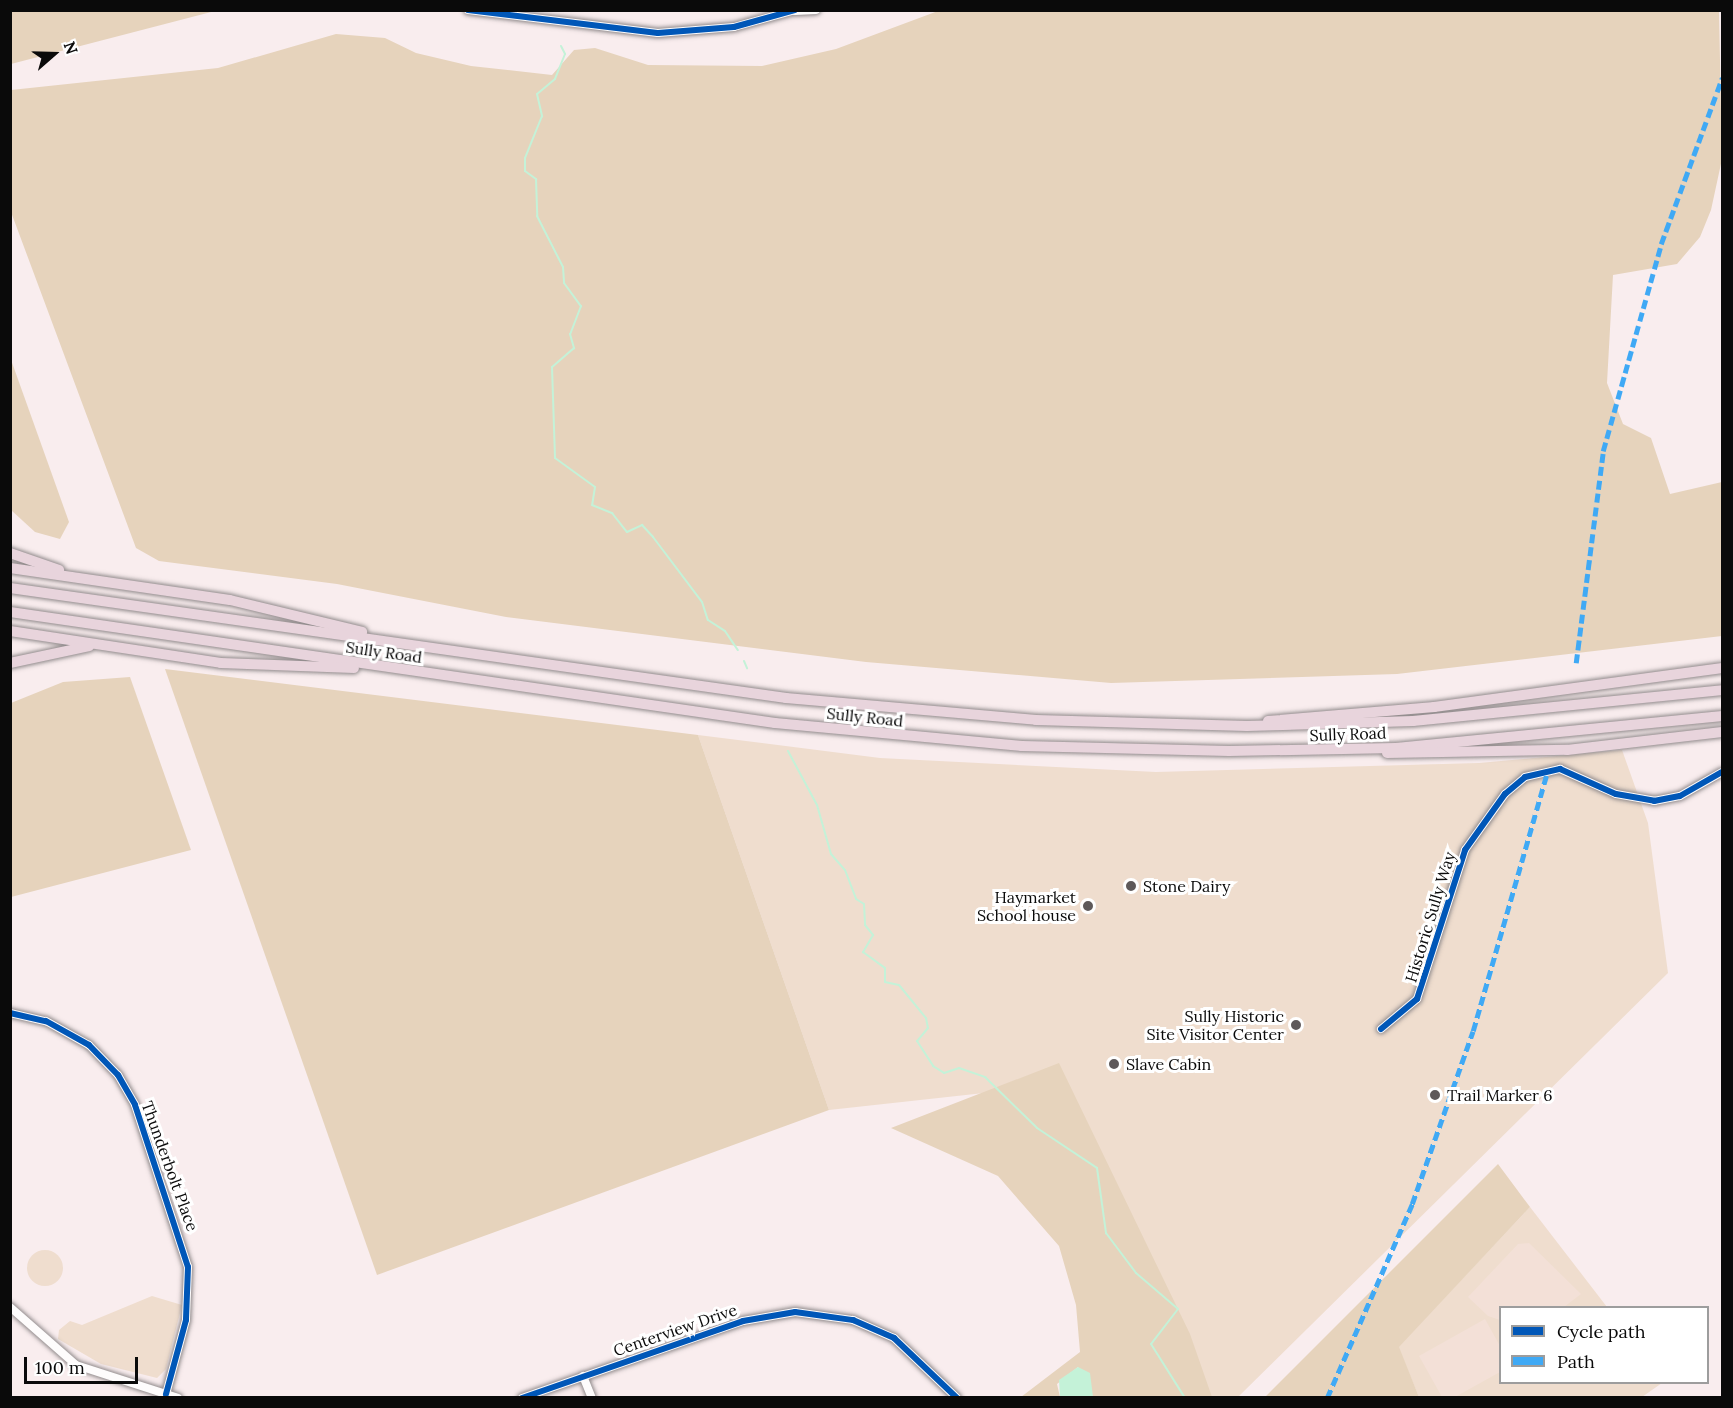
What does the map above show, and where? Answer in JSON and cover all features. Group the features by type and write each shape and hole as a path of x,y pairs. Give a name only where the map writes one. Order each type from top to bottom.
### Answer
{"highway":[{"path":"10,553 88,580"},
{"path":"10,568 261,606 426,647"},
{"name":"Sully Road","path":"10,588 880,708 1078,723 1247,726 1497,715 1722,690"},
{"name":"Sully Road","path":"10,612 776,723 938,740 1146,751 1354,749 1561,736 1722,716"},
{"path":"10,631 249,666 405,670"},
{"path":"10,663 99,645"},
{"path":"1664,679 1722,668"},
{"path":"1247,726 1294,715 1406,710 1722,673"},
{"path":"1354,749 1419,757 1541,752 1722,732"}],"street":[{"path":"468,10 658,33 734,27 795,11 816,10"},
{"name":"Historic Sully Way","path":"1381,1029 1418,999 1465,850 1505,794 1525,777 1560,769 1626,797 1654,801 1680,796 1722,772"},
{"name":"Thunderbolt Place","path":"10,1013 46,1021 89,1045 118,1075 135,1105 188,1267 186,1320 166,1394"},
{"path":"10,1307 76,1365 178,1398"},
{"name":"Centerview Drive","path":"522,1398 743,1321 795,1312 853,1320 894,1338 957,1398"},
{"path":"583,1376 592,1398"}],"shaded area":[{"path":"11,10 215,10 215,11 11,64"},
{"path":"938,11 1719,11 1722,159 1711,210 1700,237 1677,264 1613,275 1607,383 1623,424 1651,438 1670,494 1722,482 1722,636 1397,674 1111,683 866,662 506,617 337,584 159,561 136,548 11,212 11,90 218,68 336,34 385,38 416,53 471,66 552,75 574,50 595,48 648,65 762,66 836,49"},
{"path":"10,357 69,522 60,539 35,532 11,510"},
{"path":"165,669 698,735 829,1110 377,1275"},
{"path":"130,677 191,850 11,897 11,703 63,682"},
{"path":"698,735 880,758 1156,772 1479,763 1622,750 1648,823 1668,973 1238,1397 1183,1397 984,1093 829,1110"},
{"path":"1059,1063 1190,1334 1212,1397 1093,1397 1078,1367 1057,1384 1060,1397 1021,1397 1080,1352 1076,1305 1059,1246 998,1176 891,1128"},
{"path":"1498,1164 1530,1207 1399,1347 1419,1397 1265,1397"},
{"path":"1530,1207 1606,1306 1499,1306 1499,1384 1661,1384 1642,1397 1419,1397 1398,1347"},
{"path":"1529,1243 1581,1294 1565,1306 1499,1306 1499,1320 1488,1316 1468,1297 1518,1244"},
{"path":"45,1250 58,1255 63,1268 58,1281 45,1286 32,1281 27,1268 32,1255"},
{"path":"152,1296 182,1305 166,1369 157,1378 101,1364 58,1339 59,1330 70,1321 82,1325"},
{"path":"1485,1319 1499,1344 1499,1373 1455,1397 1442,1397 1419,1356"},
{"path":"1078,1367 1090,1373 1093,1397 1060,1397 1059,1380"}],"waterway":[{"path":"561,46 565,54 555,79 537,94 542,116 525,158 525,171 536,179 537,216 563,267 564,283 581,306 570,334 574,348 552,367 555,458 595,487 592,505 612,513 627,532 642,525 702,602 708,620 725,631 738,650"},
{"path":"744,661 747,668"},
{"path":"788,751 817,805 831,854 845,870 856,899 864,904 865,925 873,935 863,952 885,968 885,982 899,985 926,1018 928,1028 917,1041 933,1066 944,1073 959,1068 985,1077 1037,1128 1097,1168 1106,1233 1136,1273 1178,1309 1151,1344 1185,1398"}],"marked path":[{"path":"1576,663 1603,451 1661,244 1722,78"},
{"path":"1327,1398 1412,1204 1473,1031 1548,770"}],"cycle path":[{"path":"468,10 658,33 734,27 795,10"},
{"path":"1381,1029 1417,999 1465,850 1505,794 1525,777 1560,769 1616,794 1654,801 1680,796 1722,772"},
{"path":"10,1013 46,1021 89,1045 118,1075 135,1105 188,1267 186,1320 166,1394"},
{"path":"522,1398 743,1321 795,1312 853,1320 894,1338 957,1398"}],"place":[{"name":"Stone Dairy","path":"1131,886"},
{"name":"Haymarket School house","path":"1088,906"},
{"name":"Sully Historic Site Visitor Center","path":"1296,1025"},
{"name":"Slave Cabin","path":"1114,1064"},
{"name":"Trail Marker 6","path":"1435,1095"}]}
